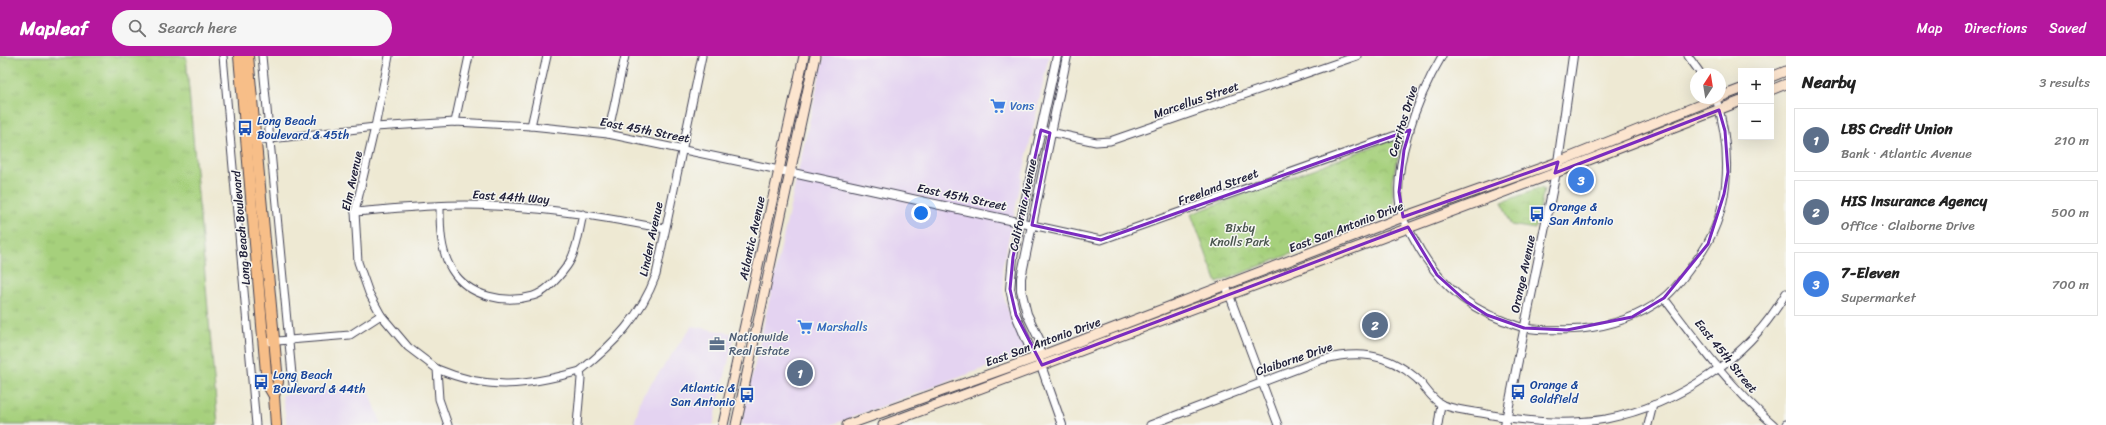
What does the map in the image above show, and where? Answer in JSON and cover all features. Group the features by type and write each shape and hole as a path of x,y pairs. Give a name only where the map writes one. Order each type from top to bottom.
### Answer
{"main road":[{"name":"Long Beach Boulevard","path":"239,56 251,141 269,341 267,384 274,396 276,425"},
{"name":"Long Beach Boulevard","path":"248,56 251,141"},
{"name":"Atlantic Avenue","path":"723,425 804,56"},
{"name":"Atlantic Avenue","path":"736,425 815,56"},
{"path":"1774,76 1786,71"},
{"path":"1774,89 1786,84"},
{"path":"1726,95 1738,90"},
{"name":"East San Antonio Drive","path":"883,425 1040,361 1228,290 1408,227 1555,173 1738,102"},
{"name":"East San Antonio Drive","path":"1228,290 1403,217 1558,162 1701,104"},
{"name":"East San Antonio Drive","path":"848,425 863,422 1040,361"}],"street":[{"path":"224,56 256,425"},
{"path":"262,56 268,139 293,385"},
{"name":"Elm Avenue","path":"389,56 375,127 355,212 358,262 369,293 381,315 408,347 437,369 476,382 505,385 545,381 580,371"},
{"path":"455,122 469,56"},
{"path":"531,126 547,56"},
{"path":"608,134 625,56"},
{"name":"Linden Avenue","path":"580,371 614,343 640,310 649,294 656,275 702,56"},
{"name":"California Avenue","path":"1057,56 1013,257 1010,289 1016,315 1029,346 1040,361 1062,425"},
{"name":"California Avenue","path":"1040,361 1040,341 1028,314 1022,290 1023,266 1067,56"},
{"name":"Marcellus Street","path":"1041,130 1096,142 1110,141 1357,56"},
{"name":"Cerritos Drive","path":"1442,56 1419,99 1404,150 1399,192 1403,217 1426,261 1451,290 1487,315 1524,328 1567,330 1612,324 1632,317 1664,298 1700,256 1718,219 1728,172 1725,131 1718,104"},
{"name":"Orange Avenue","path":"1506,422 1558,162 1573,56"},
{"path":"1688,56 1697,68"},
{"name":"East 45th Street","path":"251,141 375,127 455,122 531,126 608,134 1032,225"},
{"name":"Freeland Street","path":"1032,225 1101,240 1410,130"},
{"path":"440,206 441,235 445,254 452,271 463,284 483,296 507,300 534,296 557,279 568,265 575,249 583,214"},
{"name":"East 44th Way","path":"355,212 440,206 493,206 583,214 665,229"},
{"path":"1228,290 1278,425"},
{"path":"1438,425 1441,404 1506,422 1566,424 1605,419 1653,405 1684,391 1719,370 1750,340 1786,293"},
{"name":"East 45th Street","path":"1664,298 1719,370 1748,403 1774,425"},
{"path":"269,341 350,335 381,315"},
{"name":"Claiborne Drive","path":"1150,425 1168,422 1261,382 1321,360 1340,355 1357,353 1390,361 1417,378 1441,404"},
{"path":"437,369 439,399 448,425"},
{"path":"577,425 581,378 580,371"},
{"path":"1648,425 1653,405"}],"highlighted area":[{"path":"1719,110 1725,131 1728,172 1724,194 1708,244 1664,298 1632,317 1567,330 1524,328 1487,315 1467,302 1437,275 1408,227 1042,365 1016,315 1010,289 1013,257 1041,130 1050,133 1032,225 1101,240 1410,130 1404,150 1399,192 1403,217 1558,162 1555,173"}],"shaded area":[{"path":"824,56 1049,56 1002,269 1004,297 1010,317 1028,352 831,425 741,425"},
{"path":"692,326 735,334 713,425 634,425 641,398"},
{"path":"367,386 382,425 287,425 282,395"}],"green space":[{"path":"0,56 186,56 218,425 0,425"},
{"name":"Bixby Knolls Park","path":"1404,135 1392,180 1394,213 1217,283 1191,214"},
{"path":"1541,188 1544,190 1535,229 1511,225 1502,202"}],"place":[{"name":"Vons","path":"998,106"},
{"name":"Long Beach Boulevard & 45th","path":"245,128"},
{"name":"7-Eleven","path":"1581,180"},
{"name":"Orange & San Antonio","path":"1537,214"},
{"name":"HIS Insurance Agency","path":"1375,325"},
{"name":"Marshalls","path":"805,327"},
{"name":"Nationwide Real Estate","path":"717,344"},
{"name":"LBS Credit Union","path":"800,373"},
{"name":"Long Beach Boulevard & 44th","path":"261,382"},
{"name":"Orange & Goldfield","path":"1518,392"},
{"name":"Atlantic & San Antonio","path":"747,395"}]}
